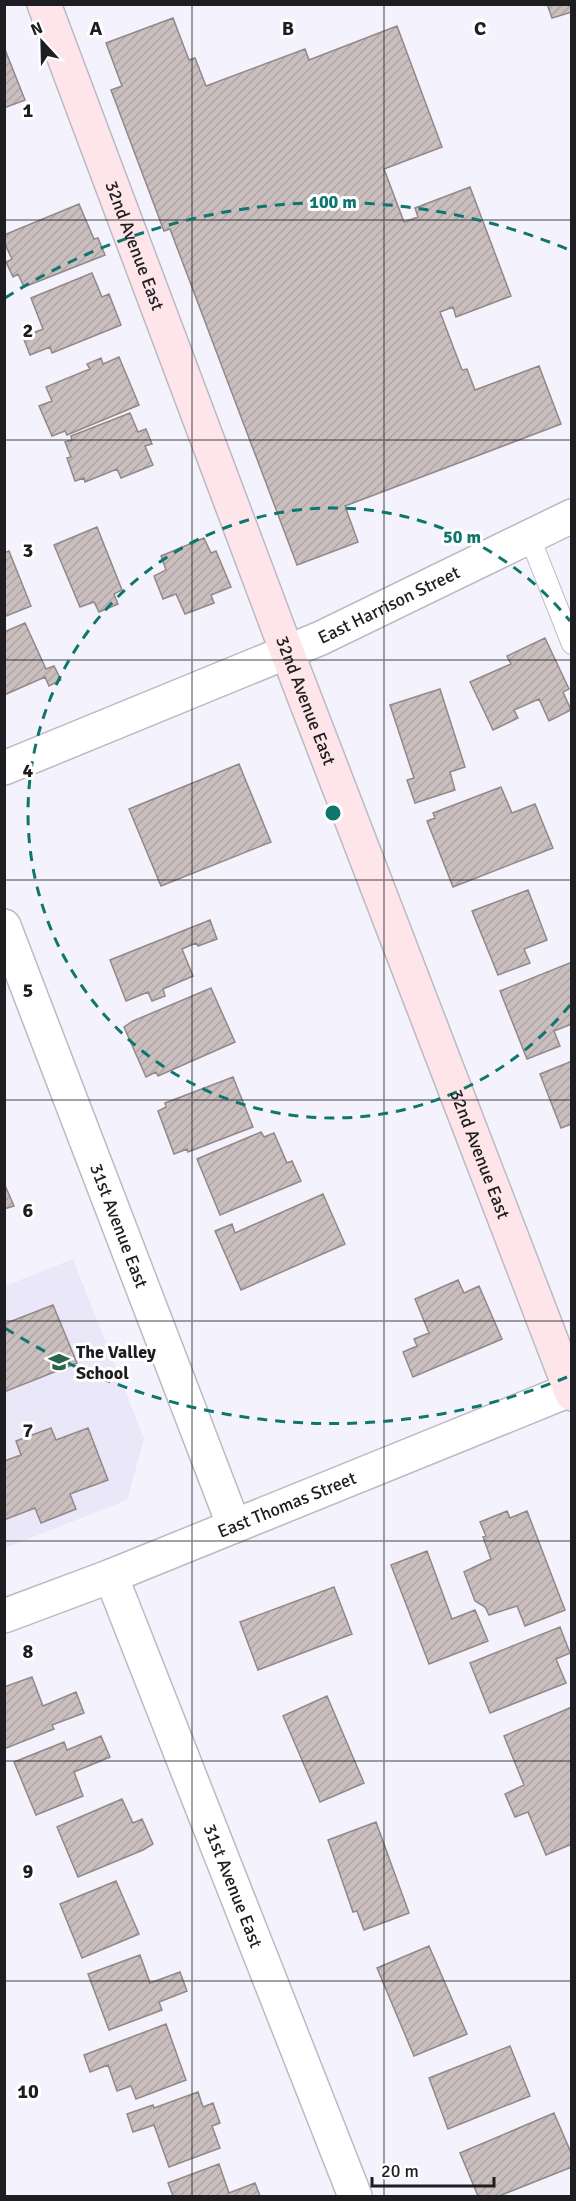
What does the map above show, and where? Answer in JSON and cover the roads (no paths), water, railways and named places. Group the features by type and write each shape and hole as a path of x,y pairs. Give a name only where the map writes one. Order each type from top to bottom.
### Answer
{"street":[{"name":"32nd Avenue East","path":"44,4 287,652 571,1392"},
{"name":"East Harrison Street","path":"4,768 287,652 572,516"},
{"name":"31st Avenue East","path":"4,926 234,1526"},
{"name":"East Thomas Street","path":"4,1616 111,1576 571,1392"},
{"name":"31st Avenue East","path":"111,1576 355,2196"}],"lane":[{"path":"530,538 572,644"}],"place":[{"name":"The Valley School","path":"59,1362"}]}
